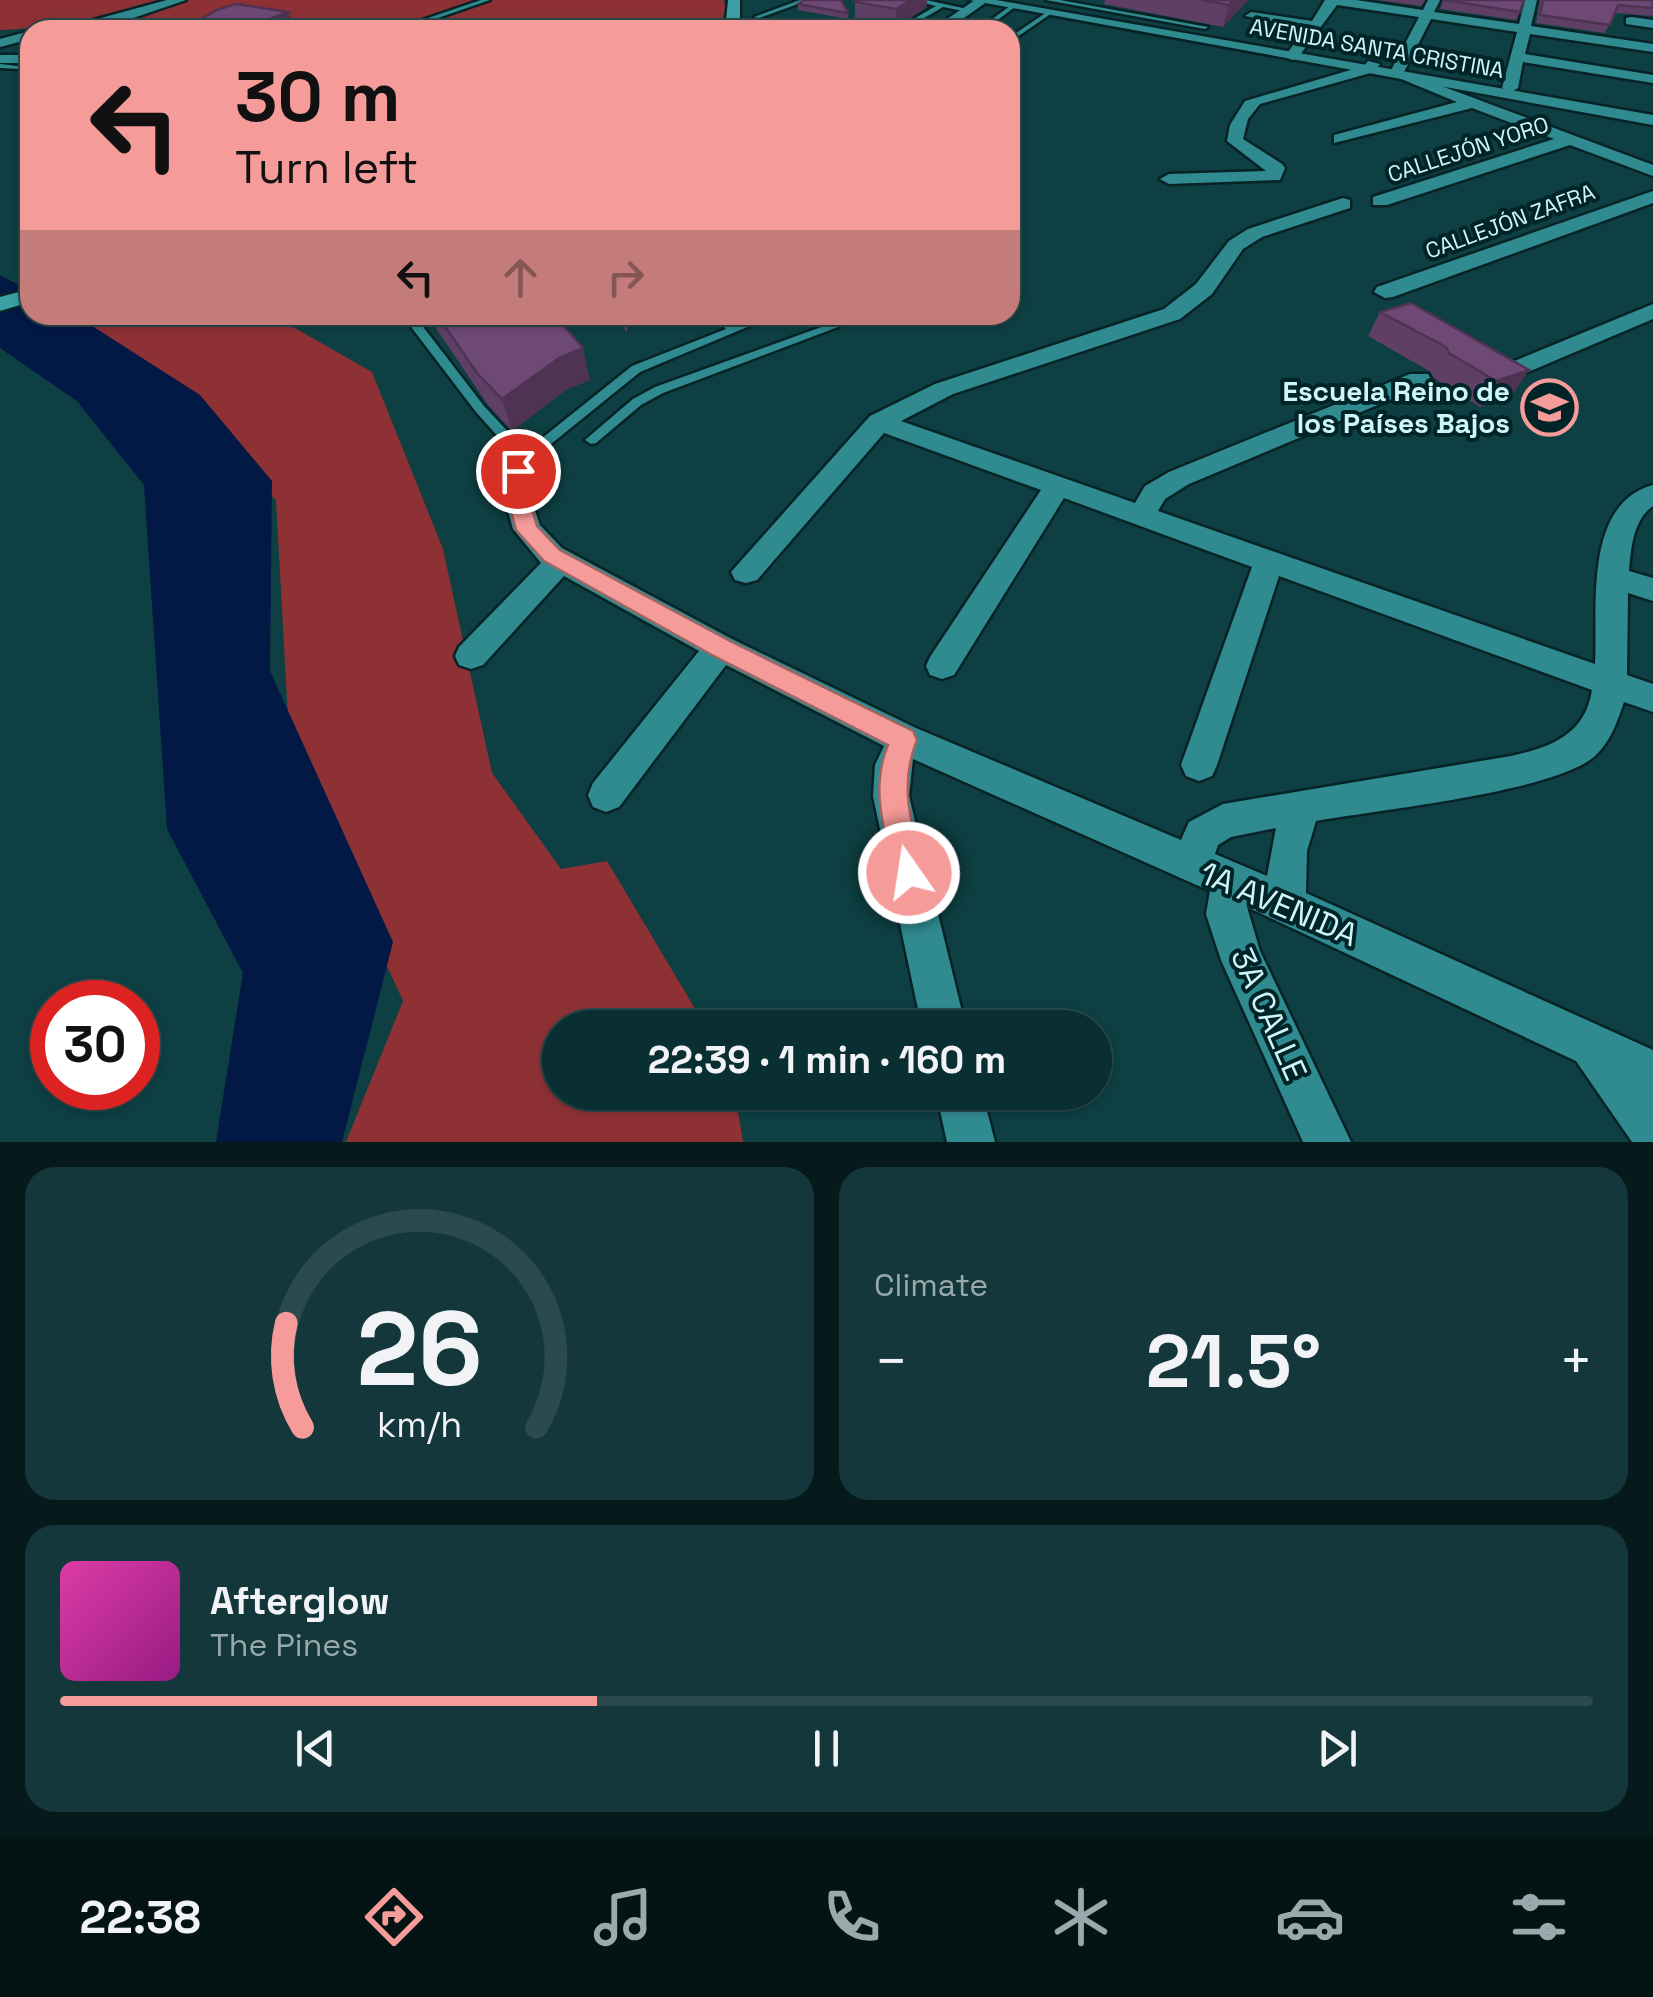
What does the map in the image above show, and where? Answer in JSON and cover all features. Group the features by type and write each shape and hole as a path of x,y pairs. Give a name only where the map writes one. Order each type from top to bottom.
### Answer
{"street":[{"path":"118,20 180,0"},
{"path":"1294,53 1333,0 1430,7 1524,29 1653,48"},
{"path":"1510,88 1531,0"},
{"path":"953,20 976,4"},
{"name":"AVENIDA SANTA CRISTINA","path":"976,4 1056,8 1397,71 1462,88 1653,117"},
{"path":"1430,7 1397,71 1462,88 1469,104"},
{"path":"1251,16 1315,25"},
{"path":"1631,21 1653,24"},
{"path":"1517,57 1653,78"},
{"path":"1170,179 1274,176 1276,168 1236,141 1234,135 1248,107 1254,101 1371,66"},
{"name":"AVENIDA SANTA CRISTINA","path":"1462,88 1510,88 1653,117"},
{"path":"1340,139 1469,104 1653,172"},
{"name":"CALLEJÓN YORO","path":"1380,201 1569,140"},
{"name":"CALLEJÓN ZAFRA","path":"1385,292 1653,196"},
{"path":"746,572 879,422 944,390 1172,314 1204,289 1236,245 1245,239 1344,204"},
{"path":"1520,368 1653,311"},
{"path":"1142,514 1155,494 1179,478 1419,379"},
{"path":"879,422 1653,698"},
{"path":"942,666 1056,487"},
{"name":"1A AVENIDA","path":"516,492 527,530 561,561 721,648 904,740 1285,904 1653,1073"},
{"path":"1212,874 1202,834 1212,826 1302,806 1514,770 1583,746 1597,728 1610,683 1620,528 1632,507 1653,494"},
{"path":"1199,765 1270,559"},
{"path":"471,656 561,561"},
{"path":"1614,577 1653,590"},
{"path":"606,794 721,648"},
{"path":"904,740 893,765 891,796 940,1010"},
{"path":"1285,904 1288,851 1302,806"},
{"name":"3A CALLE","path":"1212,874 1242,960 1327,1142"},
{"path":"1592,1045 1653,1132"},
{"path":"963,1110 971,1142"}],"lane":[{"path":"426,20 487,0"},
{"path":"760,20 781,3 806,0"},
{"path":"916,0 942,5 976,4"},
{"path":"915,20 942,5"},
{"path":"1020,33 1056,8 1205,27"},
{"path":"416,325 480,409 525,458"},
{"path":"730,325 733,328"},
{"path":"516,492 518,471 525,458 636,369 742,325"},
{"path":"591,440 638,402 660,390 832,327 830,325"}],"shaded area":[{"path":"0,0 167,0 91,20 20,20 20,28 0,30"},
{"path":"187,0 724,0 726,12 721,20 132,20"},
{"path":"92,325 290,325 372,372 443,549 492,773 561,869 607,861 696,1010 542,1010 542,1110 738,1110 743,1142 346,1142 403,1001 290,755 276,500"}],"water":[{"path":"0,275 20,286 20,325 91,325 200,395 272,481 270,671 393,942 342,1142 216,1142 243,973 167,829 144,485 77,401 0,348"}],"building":[{"path":"804,0 841,0 848,13 798,4"},
{"path":"911,0 896,9 855,2"},
{"path":"1201,0 1234,0 1229,5"},
{"path":"1444,0 1524,0 1520,12"},
{"path":"1543,0 1653,0 1653,8 1618,5 1610,25 1540,15"},
{"path":"236,4 288,12 268,20 200,20"},
{"path":"1411,303 1529,370 1496,381 1449,353 1446,347 1380,312"},
{"path":"444,325 563,325 583,348 559,358 502,399 477,373"}],"place":[{"name":"Escuela Reino de los Países Bajos","path":"1549,407"}],"route":[{"path":"518,471 516,492 527,530 552,556 721,648 904,740 893,765 891,796 909,873"}]}
